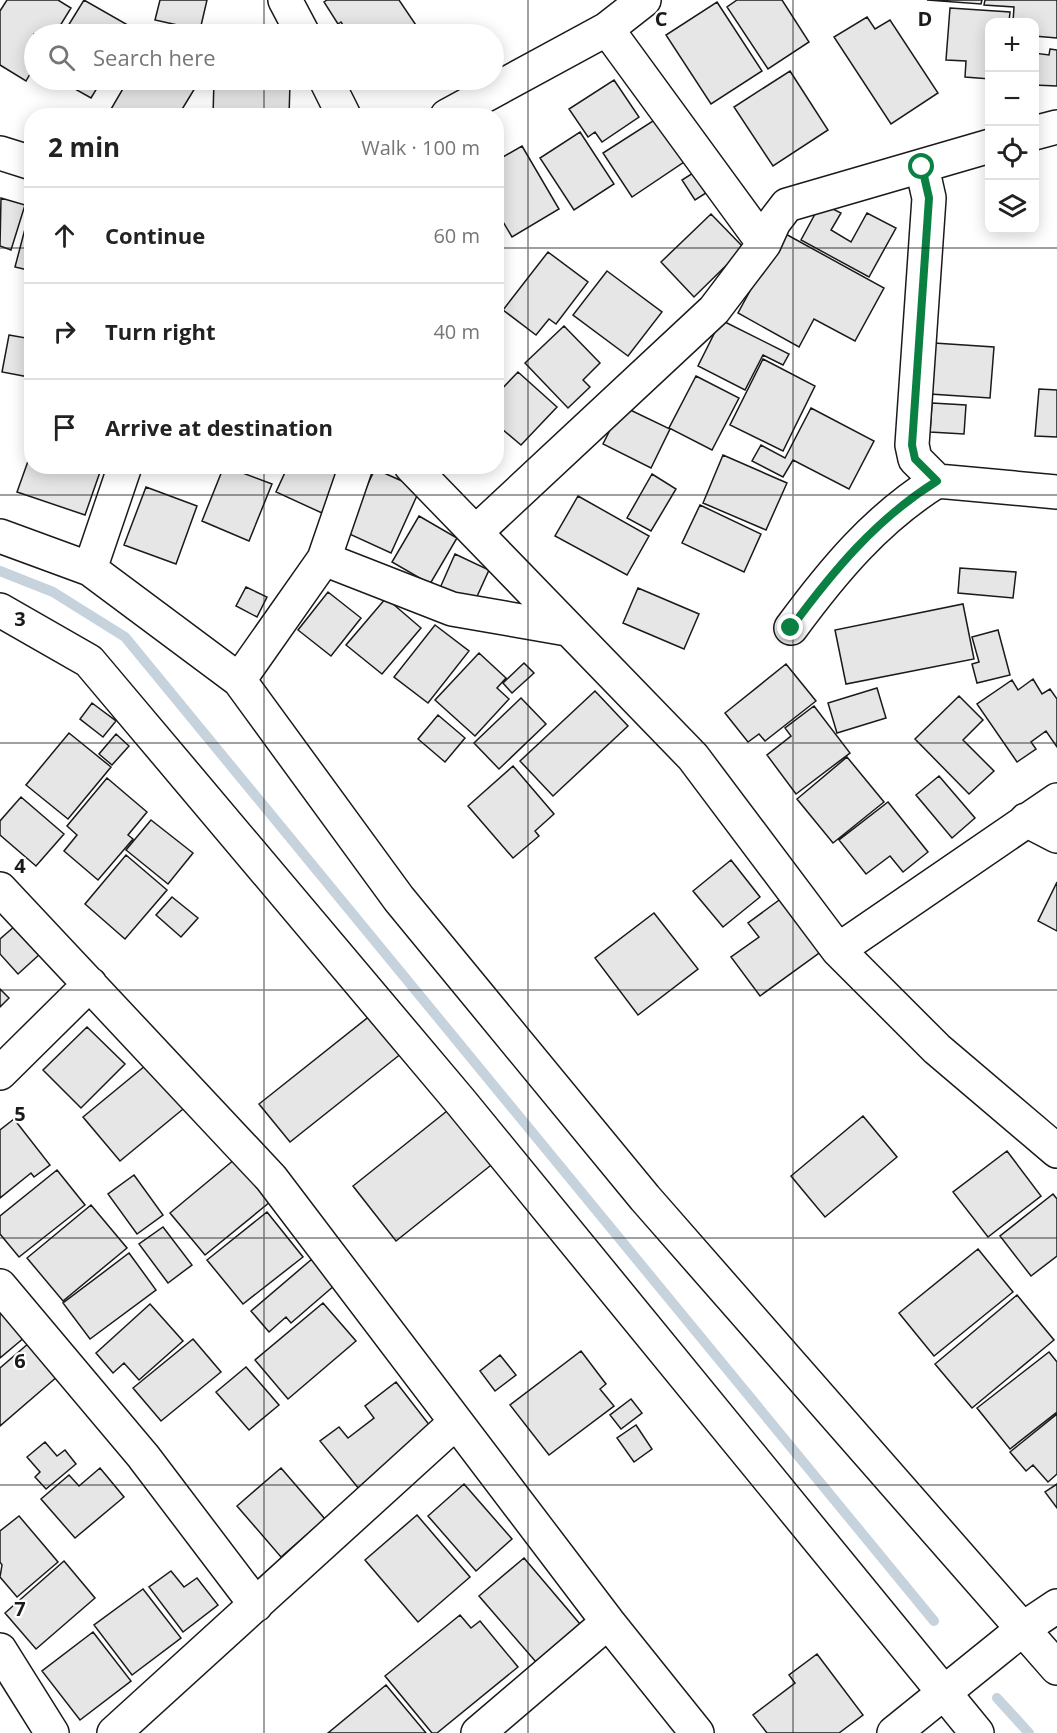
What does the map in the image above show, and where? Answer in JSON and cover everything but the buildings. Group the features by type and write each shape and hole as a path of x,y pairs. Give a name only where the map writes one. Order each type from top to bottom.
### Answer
{"street":[{"path":"285,0 298,24"},
{"path":"504,85 607,29 644,0"},
{"path":"607,29 764,244"},
{"path":"331,90 340,108"},
{"path":"462,108 495,90"},
{"path":"1039,132 1057,127"},
{"path":"476,532 714,310 764,244 774,222 787,205 985,148"},
{"path":"0,153 24,160"},
{"path":"922,167 929,198 912,445 915,459 937,481"},
{"path":"90,569 122,474"},
{"path":"239,680 324,559 353,474"},
{"path":"419,474 693,757 838,950 937,1049 1057,1151"},
{"path":"791,628 830,575 878,525 908,498 937,481 1057,492"},
{"path":"0,536 90,569 239,680 399,899 645,1198 1057,1668"},
{"path":"324,559 452,609 567,629"},
{"path":"0,610 89,661 460,1101 977,1733"},
{"path":"838,950 1057,800"},
{"path":"1026,820 1057,836"},
{"path":"0,889 271,1178 608,1622 697,1733"},
{"path":"0,1073 90,984"},
{"path":"0,1286 143,1456 256,1605"},
{"path":"114,1733 456,1422"},
{"path":"894,1733 1024,1628 1057,1606"},
{"path":"478,1733 608,1622"},
{"path":"0,1650 52,1733"}],"waterway":[{"path":"0,571 53,592 125,637 934,1621"},
{"path":"997,1698 1029,1733"}],"route":[{"path":"791,628 830,575 855,548 908,498 937,481 915,459 912,445 928,230 929,198 922,167"}]}
